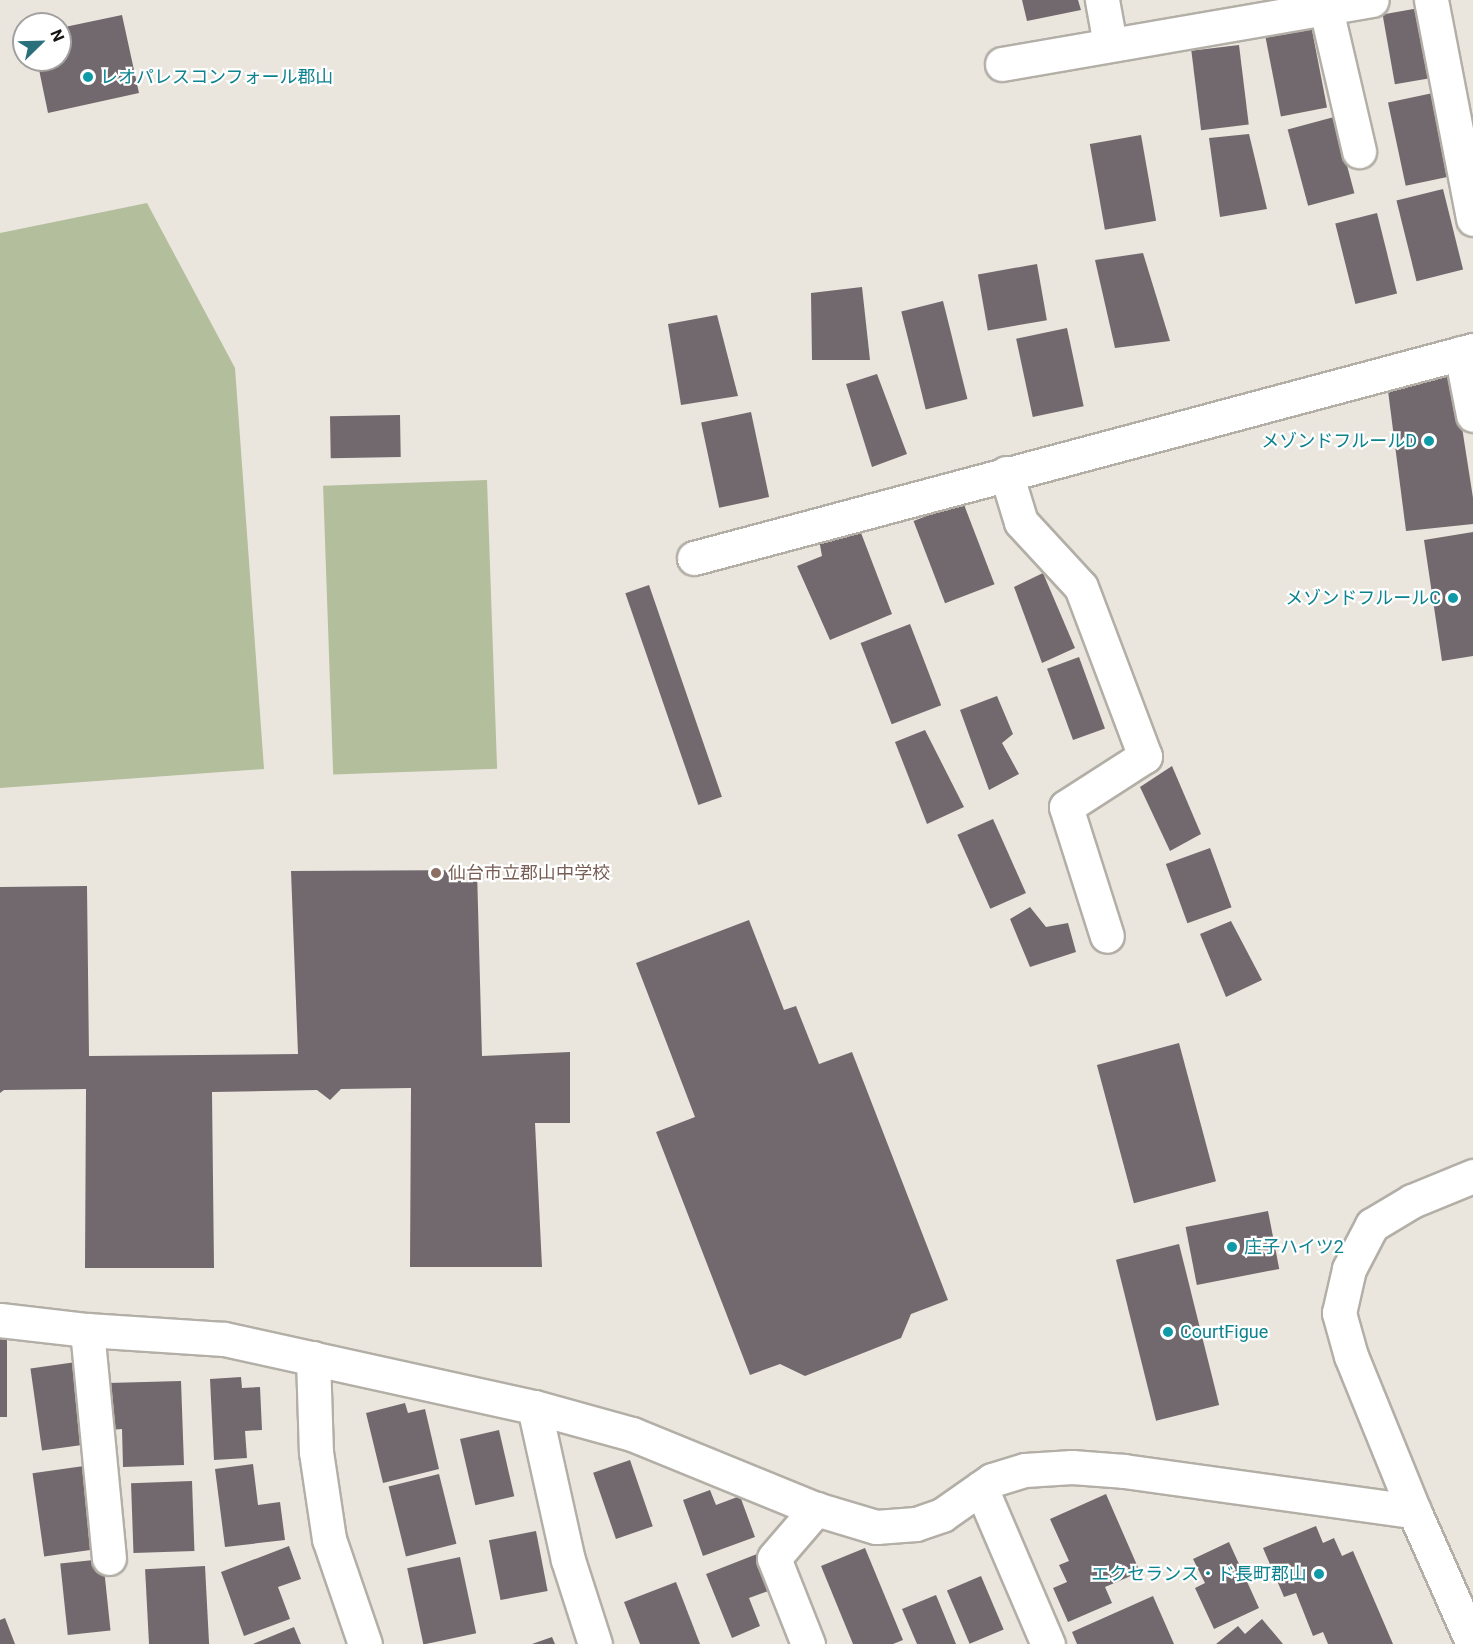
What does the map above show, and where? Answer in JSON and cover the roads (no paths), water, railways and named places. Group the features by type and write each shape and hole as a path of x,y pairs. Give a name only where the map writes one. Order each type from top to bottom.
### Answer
{"street":[{"path":"1102,0 1110,44"},
{"path":"1002,64 1372,0"},
{"path":"1431,0 1473,219"},
{"path":"1326,9 1359,151"},
{"path":"694,558 1467,352 1473,415"},
{"path":"1006,473 1021,522 1081,586 1145,756 1066,807 1107,936"},
{"path":"1473,1176 1412,1201 1372,1225 1349,1269 1339,1313 1351,1356 1414,1511 1473,1644"},
{"path":"0,1320 87,1330 224,1339 534,1407 632,1434 816,1509 876,1527 915,1524 942,1515 992,1480 1025,1470 1072,1467 1124,1471 1414,1511"},
{"path":"87,1330 109,1558"},
{"path":"313,1358 316,1452 329,1539 365,1644"},
{"path":"534,1407 568,1560 595,1644"},
{"path":"981,1488 1048,1644"},
{"path":"808,1644 774,1558 816,1509"}],"place":[{"name":"レオパレスコンフォール郡山","path":"88,77"},
{"name":"メゾンドフルールD","path":"1429,441"},
{"name":"メゾンドフルールC","path":"1453,598"},
{"name":"仙台市立郡山中学校","path":"436,873"},
{"name":"庄子ハイツ2","path":"1232,1247"},
{"name":"CourtFigue","path":"1168,1332"},
{"name":"エクセランス・ド長町郡山","path":"1319,1574"}]}
